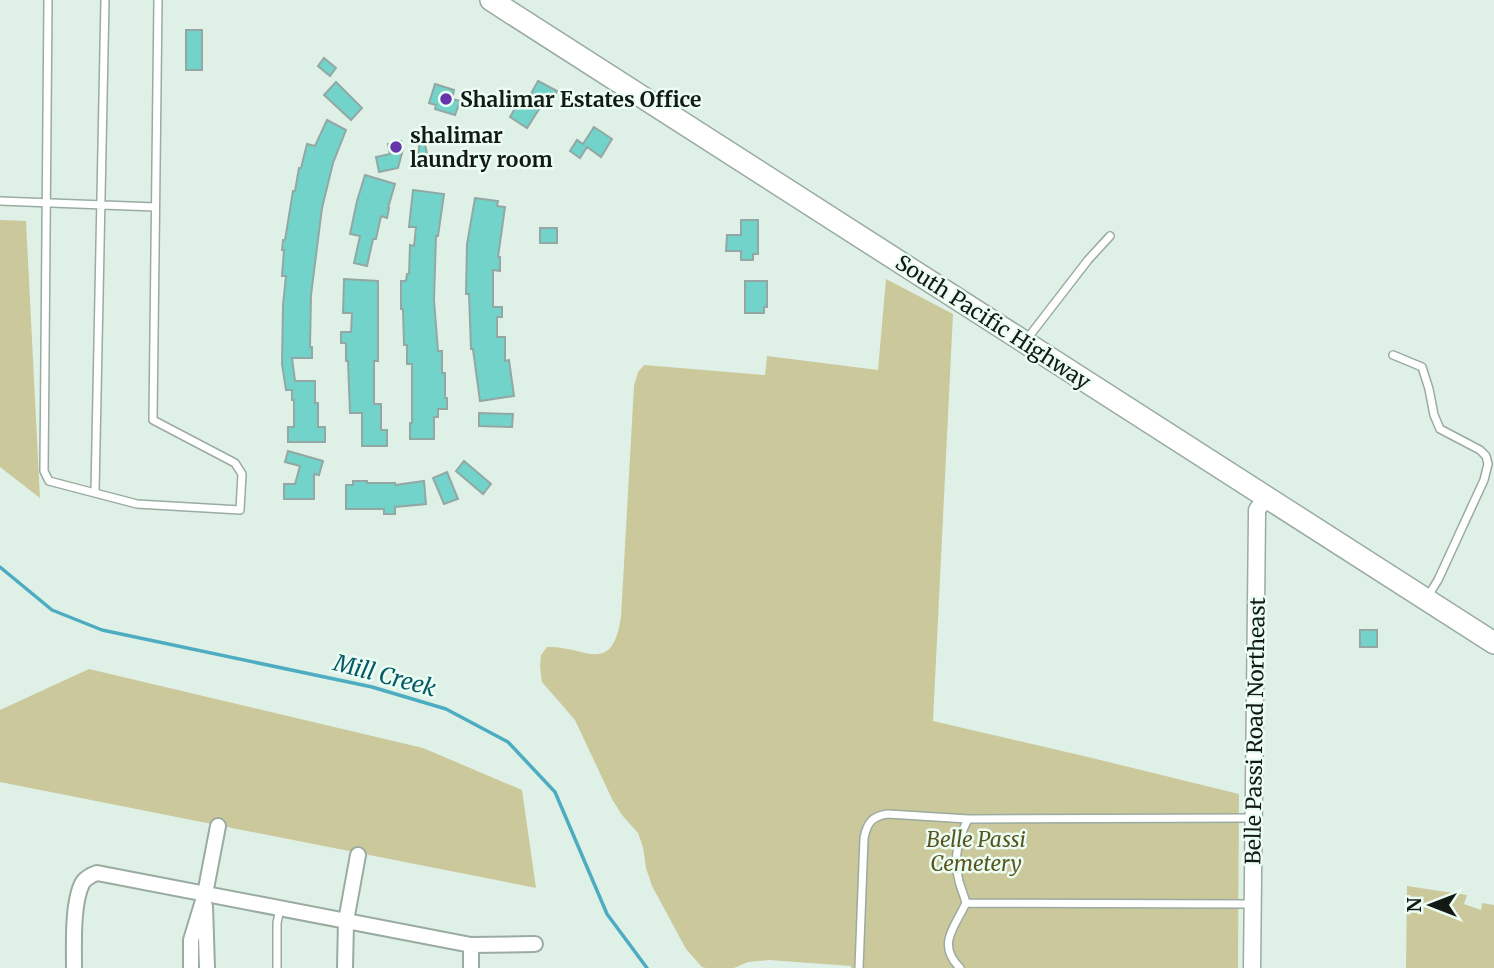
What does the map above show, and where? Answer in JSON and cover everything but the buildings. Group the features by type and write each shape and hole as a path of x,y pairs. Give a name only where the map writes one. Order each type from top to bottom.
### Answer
{"main road":[{"name":"South Pacific Highway","path":"491,0 1494,643"}],"street":[{"name":"Belle Passi Road Northeast","path":"1252,968 1257,510 1266,497"},
{"path":"191,968 191,940 205,894 218,826"},
{"path":"345,968 346,921 358,855"},
{"path":"74,968 76,908 80,891 83,882 97,873 471,945 535,944"},
{"path":"205,894 207,968"},
{"path":"471,945 471,968"}],"lane":[{"path":"48,0 44,471 50,481 137,504 240,510 242,474 235,463 153,420 158,0"},
{"path":"95,492 105,0"},
{"path":"0,201 155,208"},
{"path":"1024,342 1110,236"},
{"path":"1393,355 1422,367 1440,429 1480,450 1486,456 1488,464 1473,505 1426,600"},
{"path":"859,968 864,838 866,827 872,819 880,815 968,819 1254,818"},
{"path":"960,968 950,953 948,943 950,932 966,903 958,878 957,848 968,819"},
{"path":"966,903 1253,904"},
{"path":"277,968 277,923 280,908"}],"green space":[{"path":"0,220 26,221 40,498 0,467"},
{"name":"Belle Passi Cemetery","path":"886,279 953,314 933,721 1239,794 1238,968 851,968 769,960 748,962 734,968 702,967 686,949 652,886 638,833 612,799 575,720 542,682 541,655 547,647 603,653 611,647 617,636 621,617 634,386 638,372 644,365 765,375 767,356 878,370"},
{"path":"89,669 423,748 522,790 536,888 0,782 0,710"},
{"path":"1407,886 1467,895 1464,904 1481,910 1482,903 1494,905 1494,968 1406,968"}],"waterway":[{"name":"Mill Creek","path":"0,567 52,610 102,630 372,687 446,709 508,742 555,792 607,914 647,968"}],"place":[{"name":"Shalimar Estates Office","path":"446,99"},
{"name":"shalimar laundry room","path":"396,147"}]}
